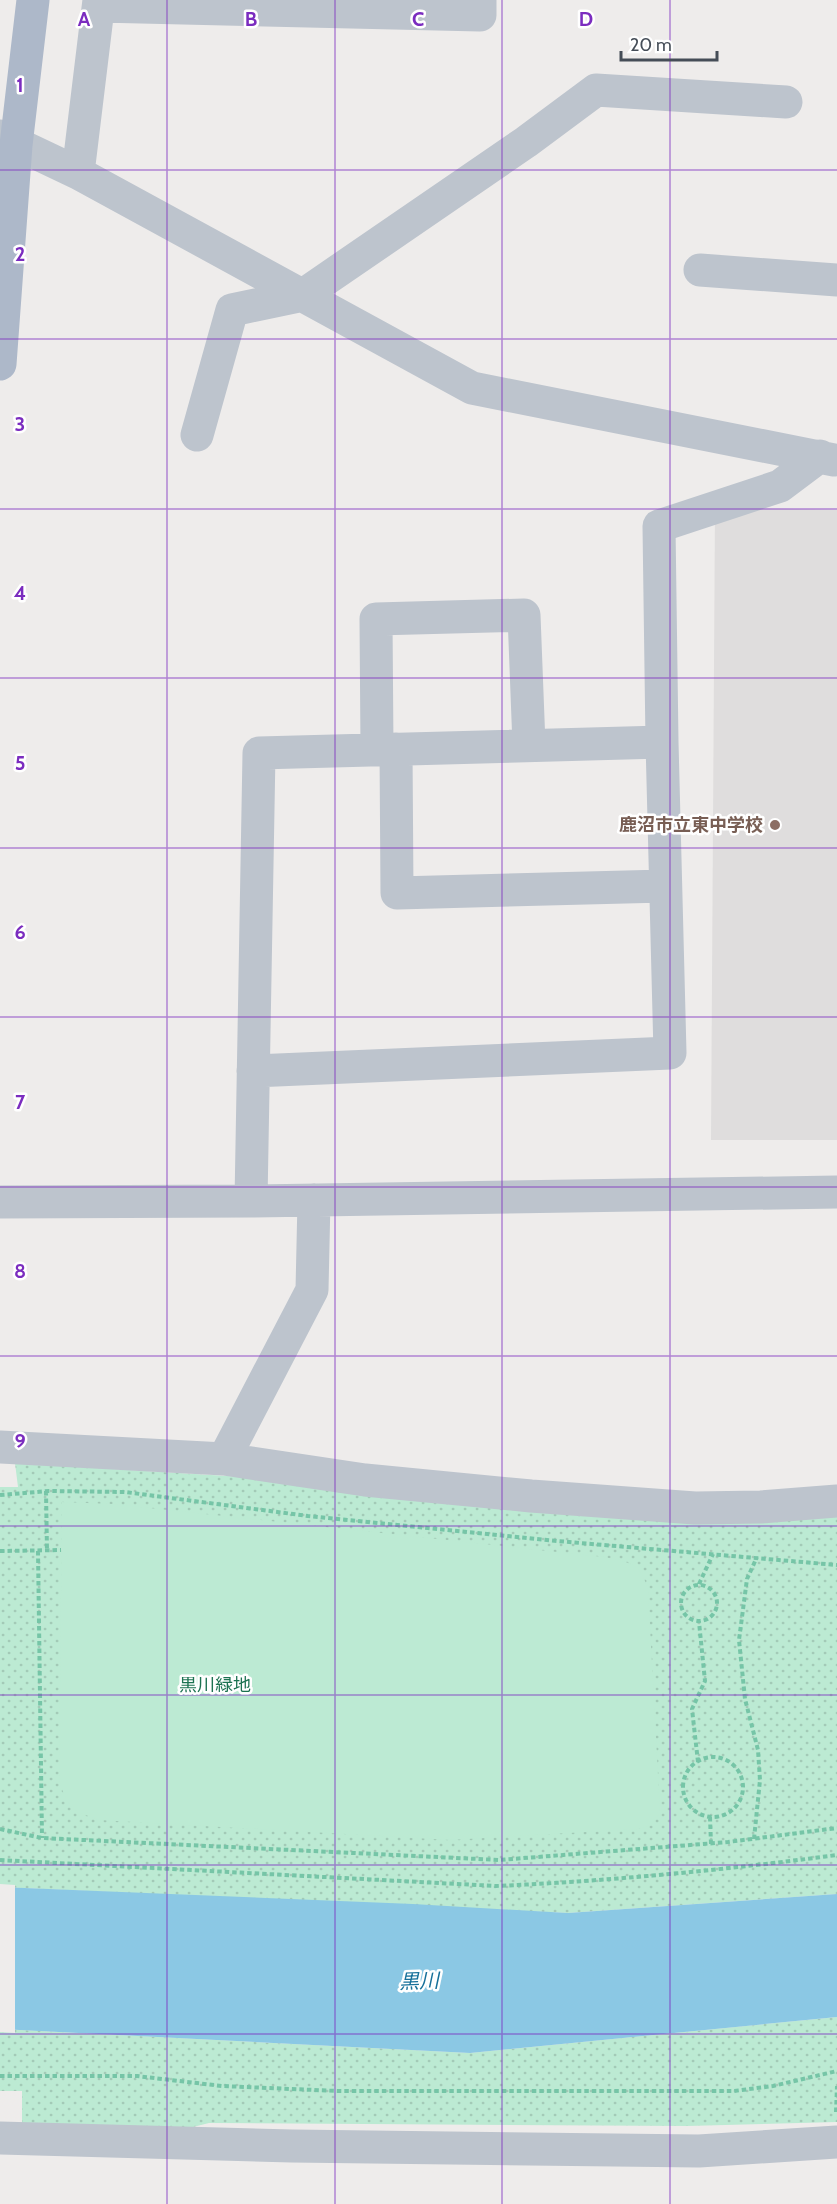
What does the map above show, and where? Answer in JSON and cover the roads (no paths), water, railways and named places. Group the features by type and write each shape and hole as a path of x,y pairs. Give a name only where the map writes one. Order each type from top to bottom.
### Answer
{"main road":[{"path":"0,364 8,140 33,0"}],"street":[{"path":"78,173 99,3 480,15 480,0"},
{"path":"197,435 232,310 303,295 526,142 596,90 786,102"},
{"path":"8,140 78,173 472,388 829,459"},
{"path":"700,270 837,280"},
{"path":"253,1071 670,1053 658,526 780,486 829,459"},
{"path":"530,746 524,615 375,619 397,893 666,886"},
{"path":"251,1201 259,753 662,742"},
{"path":"0,1202 251,1201 837,1192"},
{"path":"224,1460 312,1290 314,1200"},
{"path":"0,1447 224,1460 365,1480 694,1509 837,1502"},
{"path":"0,2138 292,2146 699,2151 837,2142"}],"water":[{"name":"黒川","path":"0,1887 413,1904 568,1913 837,1894 837,2017 470,2053 0,2029"}],"place":[{"name":"鹿沼市立東中学校","path":"775,825"}],"park label":[{"name":"黒川緑地","path":"215,1685"}]}
